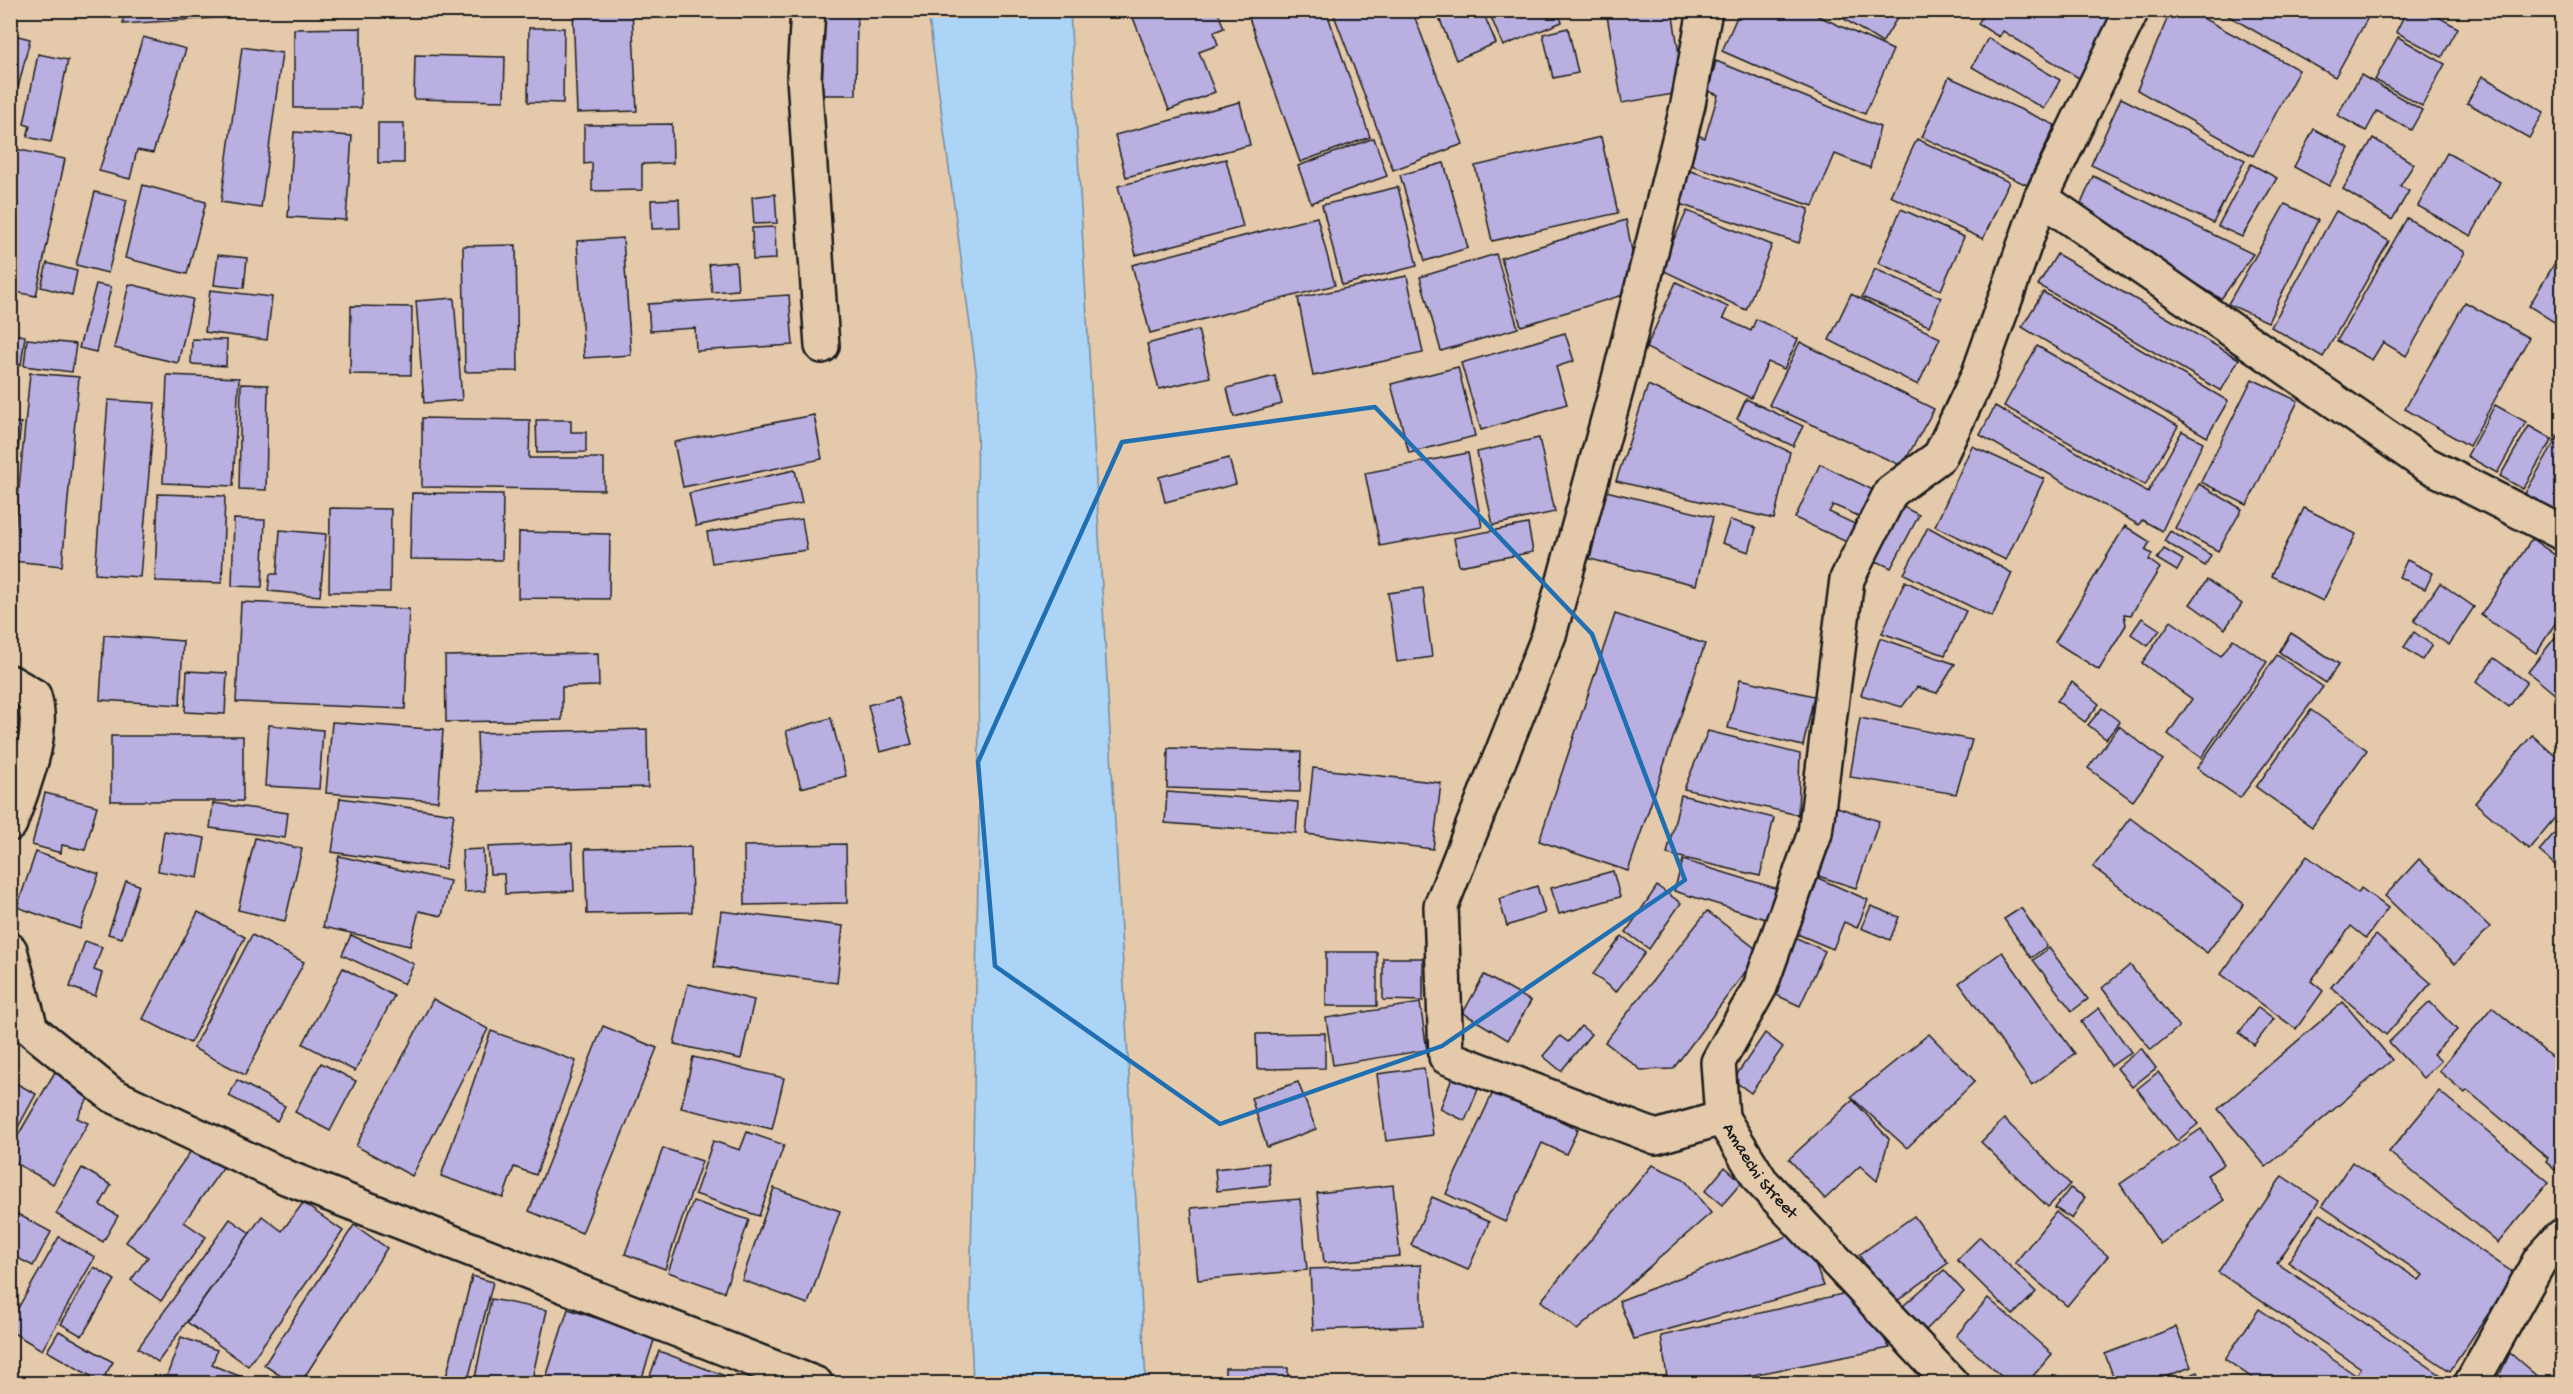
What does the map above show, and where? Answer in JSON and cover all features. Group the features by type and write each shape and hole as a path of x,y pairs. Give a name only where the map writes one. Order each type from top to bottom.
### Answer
{"street":[{"path":"808,10 804,78 822,346"},
{"name":"Amaechi Street","path":"1705,10 1688,104 1617,387 1549,635 1440,906 1446,1057 1656,1137 1722,1118 1761,1181 1952,1383"},
{"path":"1722,1118 1718,1062 1760,987 1815,833 1847,579 1891,492 1940,456 1978,376 2041,198 2132,10"},
{"path":"2041,198 2424,463 2562,533"},
{"path":"10,682 34,696 39,711 34,749 10,824"},
{"path":"10,950 31,1029 112,1095 288,1178 816,1383"},
{"path":"2471,1383 2540,1260 2562,1236"}],"highlighted area":[{"path":"1375,407 1592,634 1685,880 1442,1046 1220,1124 995,966 978,762 1122,442"}],"water":[{"path":"928,11 1070,11 1146,1383 973,1383 970,1314 979,821 977,378"}],"building":[{"path":"123,10 228,10 229,17 123,24"},
{"path":"573,10 632,10 637,111 577,113"},
{"path":"824,10 857,10 856,95 822,95"},
{"path":"1130,10 1217,10 1224,28 1214,32 1218,45 1199,52 1215,92 1169,110"},
{"path":"1251,10 1326,10 1370,137 1300,162 1247,12"},
{"path":"1332,10 1412,10 1463,144 1393,170"},
{"path":"1436,10 1482,10 1496,43 1456,60"},
{"path":"1488,10 1557,10 1562,22 1503,46"},
{"path":"1606,10 1672,10 1685,92 1622,103"},
{"path":"1740,10 1805,10 1893,50 1865,114 1722,51"},
{"path":"1845,10 1902,10 1882,43 1841,17"},
{"path":"1986,10 2123,11 2082,80 2003,31 1999,37 1978,24"},
{"path":"2171,10 2188,10 2299,70 2253,156 2137,90"},
{"path":"2218,10 2372,10 2335,77"},
{"path":"2407,10 2426,10 2458,28 2442,57 2396,32"},
{"path":"361,28 361,108 294,108 294,29"},
{"path":"529,28 564,28 563,103 528,102"},
{"path":"1568,28 1578,73 1553,78 1543,34"},
{"path":"10,34 30,39 10,121"},
{"path":"143,37 186,49 153,153 137,150 130,179 99,171"},
{"path":"2398,37 2445,64 2422,106 2375,80"},
{"path":"1988,38 2060,80 2044,109 1972,67"},
{"path":"242,47 282,53 261,208 221,202"},
{"path":"38,54 68,60 51,142 27,137 30,126 24,124"},
{"path":"415,55 505,57 504,101 414,99"},
{"path":"1716,61 1880,127 1870,168 1835,154 1813,206 1685,163 1694,134 1705,138 1718,95 1708,91"},
{"path":"2361,75 2422,110 2411,130 2377,111 2366,131 2337,115"},
{"path":"2482,76 2544,112 2529,138 2467,103"},
{"path":"1949,77 2055,125 2027,185 1922,137"},
{"path":"2121,98 2245,160 2213,223 2091,165"},
{"path":"1240,102 1250,145 1126,177 1115,135"},
{"path":"378,123 404,123 404,163 378,163"},
{"path":"672,124 673,163 642,164 642,190 592,191 592,163 584,164 584,125"},
{"path":"2314,129 2349,148 2329,186 2294,167"},
{"path":"294,132 352,136 346,220 288,217"},
{"path":"1601,137 1618,213 1492,241 1475,166"},
{"path":"1374,138 1387,176 1311,203 1298,166"},
{"path":"2373,138 2414,164 2400,186 2409,191 2392,220 2343,189"},
{"path":"1917,139 2009,182 1983,239 1890,196"},
{"path":"10,148 65,159 36,296 10,291"},
{"path":"2447,153 2500,182 2471,236 2418,206"},
{"path":"1226,159 1243,227 1136,255 1118,186"},
{"path":"1444,163 1468,248 1425,261 1400,175"},
{"path":"2251,164 2277,178 2242,237 2218,226"},
{"path":"1681,168 1809,209 1799,243 1670,201"},
{"path":"2093,176 2253,254 2221,299 2078,211"},
{"path":"143,185 206,202 187,274 125,258"},
{"path":"1398,187 1417,266 1342,285 1322,205"},
{"path":"95,192 127,200 108,273 76,265"},
{"path":"775,194 777,223 754,224 752,197"},
{"path":"679,199 680,228 652,229 651,200"},
{"path":"2285,204 2318,220 2268,322 2228,304"},
{"path":"1901,209 1964,237 1941,290 1878,263"},
{"path":"1687,211 1772,245 1746,310 1660,269"},
{"path":"2336,211 2389,241 2323,357 2271,327"},
{"path":"1317,217 1335,285 1150,333 1132,265"},
{"path":"2407,218 2465,252 2406,356 2383,342 2372,360 2337,341"},
{"path":"1626,220 1633,256 1623,295 1521,326 1501,258"},
{"path":"775,227 776,259 753,260 752,228"},
{"path":"623,238 631,355 584,358 577,241"},
{"path":"516,245 518,371 465,372 463,246"},
{"path":"2562,251 2562,327 2529,306"},
{"path":"1496,254 1518,328 1441,351 1420,277"},
{"path":"2057,254 2239,359 2221,391 2038,285"},
{"path":"218,255 247,258 244,288 214,285"},
{"path":"736,262 738,290 712,292 709,264"},
{"path":"47,263 77,271 72,295 41,287"},
{"path":"1875,269 1941,298 1929,326 1862,297"},
{"path":"1407,276 1423,353 1313,376 1298,298"},
{"path":"1676,282 1728,307 1723,318 1751,331 1756,319 1798,339 1784,369 1768,362 1751,398 1646,348"},
{"path":"96,284 111,287 96,352 79,348"},
{"path":"129,284 193,299 178,363 114,348"},
{"path":"210,290 272,297 267,340 205,332"},
{"path":"2043,292 2228,401 2207,437 2022,327"},
{"path":"1851,294 1940,338 1918,385 1829,340"},
{"path":"789,295 793,345 696,351 695,328 650,331 648,304"},
{"path":"454,298 462,400 424,403 416,301"},
{"path":"2465,302 2529,338 2469,446 2405,409"},
{"path":"351,306 412,307 411,375 350,374"},
{"path":"1198,330 1210,377 1159,389 1147,344"},
{"path":"10,333 25,336 21,365 10,363"},
{"path":"1565,333 1574,361 1556,367 1567,404 1481,430 1461,363"},
{"path":"27,339 76,344 72,372 24,366"},
{"path":"192,339 227,340 226,366 191,364"},
{"path":"1800,342 1934,409 1902,466 1769,405"},
{"path":"2037,346 2178,426 2145,485 2004,406"},
{"path":"1458,367 1475,436 1409,453 1391,384"},
{"path":"30,373 79,377 62,566 12,561"},
{"path":"167,375 239,378 233,486 163,483"},
{"path":"1275,376 1282,404 1234,417 1227,388"},
{"path":"2252,379 2298,401 2247,505 2201,482"},
{"path":"241,384 268,385 266,490 239,489"},
{"path":"1648,385 1790,452 1774,519 1616,481"},
{"path":"1746,399 1803,426 1793,446 1737,419"},
{"path":"108,400 155,403 140,577 95,574"},
{"path":"2495,405 2526,422 2497,473 2467,456"},
{"path":"1995,406 2148,492 2182,431 2203,442 2162,531 2142,520 2139,525 1980,435"},
{"path":"814,415 822,459 683,487 674,442"},
{"path":"422,418 530,420 529,458 604,458 604,490 422,487"},
{"path":"536,420 571,420 571,432 586,432 586,452 537,453"},
{"path":"10,422 21,423 15,479 10,479"},
{"path":"2529,426 2552,439 2523,489 2500,476"},
{"path":"2562,429 2562,517 2523,497"},
{"path":"1539,438 1555,512 1493,525 1477,452"},
{"path":"1972,446 2044,479 2006,560 1935,526"},
{"path":"1468,453 1482,527 1380,546 1365,473"},
{"path":"1229,458 1236,484 1165,502 1159,477"},
{"path":"1820,464 1873,490 1861,517 1833,505 1829,512 1857,525 1849,543 1795,518"},
{"path":"795,470 802,503 696,526 689,493"},
{"path":"2199,484 2242,509 2218,551 2175,528"},
{"path":"10,487 16,488 11,521 10,521"},
{"path":"1606,491 1713,517 1696,585 1590,559"},
{"path":"412,493 503,494 502,560 410,559"},
{"path":"158,494 225,496 222,583 155,581"},
{"path":"1892,501 1919,515 1891,568 1864,555"},
{"path":"330,508 391,509 390,592 329,592"},
{"path":"2304,508 2356,534 2323,601 2271,576"},
{"path":"234,519 265,520 262,587 232,586"},
{"path":"802,519 807,550 712,563 707,532"},
{"path":"1730,520 1756,528 1749,552 1722,543"},
{"path":"1528,524 1533,552 1459,566 1454,538"},
{"path":"2125,526 2150,542 2145,550 2152,554 2149,560 2160,568 2131,615 2124,614 2126,625 2099,670 2055,642"},
{"path":"1928,527 2012,573 1992,617 1904,574"},
{"path":"280,530 326,534 320,596 268,591 270,574 277,574"},
{"path":"2170,531 2211,555 2205,566 2164,541"},
{"path":"519,532 610,534 609,599 518,598"},
{"path":"2532,539 2562,560 2562,613 2536,653 2481,615"},
{"path":"2164,549 2183,560 2177,571 2157,559"},
{"path":"2407,560 2433,573 2425,589 2399,577"},
{"path":"2207,580 2242,604 2225,629 2190,604"},
{"path":"1905,581 1966,611 1945,655 1882,633"},
{"path":"2440,583 2474,607 2449,645 2414,621"},
{"path":"1423,588 1432,657 1397,662 1388,593"},
{"path":"241,602 409,609 405,709 236,702"},
{"path":"1615,614 1705,644 1628,871 1539,841"},
{"path":"2142,618 2160,630 2148,646 2131,634"},
{"path":"2171,621 2221,656 2233,639 2267,662 2201,758 2168,734 2192,699 2142,663"},
{"path":"2414,632 2432,645 2422,660 2404,647"},
{"path":"2291,633 2339,664 2326,683 2279,652"},
{"path":"104,635 183,641 180,705 100,700"},
{"path":"2557,635 2562,640 2562,700 2528,672"},
{"path":"1880,638 1955,664 1937,693 1917,687 1902,707 1861,695"},
{"path":"598,653 599,686 562,687 562,720 446,722 445,656"},
{"path":"2277,655 2323,687 2240,798 2197,768"},
{"path":"2494,658 2527,682 2509,707 2476,682"},
{"path":"187,671 227,673 225,714 185,712"},
{"path":"1740,679 1814,696 1803,746 1728,728"},
{"path":"2072,682 2099,704 2085,722 2057,701"},
{"path":"899,697 912,744 880,752 868,705"},
{"path":"10,699 24,702 10,752"},
{"path":"2102,708 2120,722 2106,739 2088,725"},
{"path":"2311,710 2367,750 2312,827 2256,787"},
{"path":"831,718 846,776 801,788 786,731"},
{"path":"1860,718 1972,740 1956,794 1850,777"},
{"path":"332,722 443,730 438,801 326,793"},
{"path":"269,725 323,730 319,789 265,786"},
{"path":"2119,726 2163,760 2133,801 2088,768"},
{"path":"647,729 648,787 479,791 477,733"},
{"path":"1708,731 1800,754 1798,815 1684,789"},
{"path":"2532,735 2562,762 2562,809 2529,849 2475,803"},
{"path":"111,736 243,736 243,801 111,801"},
{"path":"1168,748 1301,752 1300,792 1167,788"},
{"path":"1313,768 1441,783 1433,849 1306,834"},
{"path":"1167,792 1298,802 1296,833 1165,823"},
{"path":"45,793 97,806 85,850 62,845 61,853 32,845"},
{"path":"1681,795 1774,818 1760,876 1667,854"},
{"path":"340,798 454,814 445,869 332,852"},
{"path":"213,803 288,813 285,838 210,828"},
{"path":"1837,807 1879,821 1856,888 1815,875"},
{"path":"2130,818 2244,904 2207,953 2093,867"},
{"path":"2562,824 2562,871 2539,851"},
{"path":"164,831 205,838 198,878 158,871"},
{"path":"255,838 302,849 285,921 238,910"},
{"path":"572,843 574,891 505,894 504,874 490,874 488,847"},
{"path":"846,844 847,903 745,905 744,846"},
{"path":"691,847 692,912 587,914 585,849"},
{"path":"483,849 485,891 464,892 462,850"},
{"path":"36,852 99,874 80,929 17,907"},
{"path":"339,856 450,881 442,916 419,911 410,946 323,927"},
{"path":"2307,856 2358,893 2361,888 2388,908 2366,938 2351,926 2311,981 2323,991 2296,1029 2221,974"},
{"path":"2419,859 2490,927 2455,964 2385,896"},
{"path":"1683,860 1778,889 1769,920 1674,891"},
{"path":"1613,871 1620,897 1559,914 1551,888"},
{"path":"1818,878 1868,900 1857,928 1844,922 1833,949 1795,933"},
{"path":"126,881 139,885 122,938 108,934"},
{"path":"1537,886 1545,913 1507,926 1499,899"},
{"path":"1657,886 1681,903 1649,949 1626,932"},
{"path":"1871,906 1899,917 1890,940 1861,928"},
{"path":"2021,908 2047,946 2031,958 2004,919"},
{"path":"721,911 843,926 837,983 714,967"},
{"path":"1707,911 1760,952 1673,1069 1641,1070 1605,1042"},
{"path":"198,912 245,937 190,1043 143,1019"},
{"path":"1788,934 1825,951 1800,1006 1763,989"},
{"path":"252,935 304,962 245,1075 193,1048"},
{"path":"351,935 414,964 404,984 342,955"},
{"path":"2376,935 2431,983 2386,1035 2331,987"},
{"path":"1622,936 1645,953 1616,992 1593,974"},
{"path":"85,941 102,947 94,970 102,973 95,996 70,987"},
{"path":"2049,948 2088,999 2072,1011 2033,960"},
{"path":"1326,952 1377,952 1377,1006 1326,1006"},
{"path":"2002,952 2075,1054 2032,1085 1959,983"},
{"path":"1383,958 1423,958 1423,1001 1383,1000"},
{"path":"2130,965 2179,1027 2151,1050 2102,988"},
{"path":"343,968 394,996 355,1071 303,1044"},
{"path":"1484,975 1531,1001 1508,1040 1463,1013"},
{"path":"688,984 754,1000 741,1059 674,1044"},
{"path":"433,999 488,1029 412,1176 356,1146"},
{"path":"2343,1002 2392,1060 2266,1167 2218,1109"},
{"path":"2430,1002 2457,1030 2433,1054 2441,1061 2423,1078 2389,1042"},
{"path":"1420,1003 1427,1050 1333,1065 1326,1018"},
{"path":"2258,1007 2274,1019 2254,1045 2239,1033"},
{"path":"2492,1007 2562,1066 2562,1175 2546,1161 2548,1158 2467,1090 2465,1093 2439,1071"},
{"path":"2099,1008 2131,1052 2111,1066 2081,1022"},
{"path":"603,1026 657,1048 582,1233 529,1211"},
{"path":"1581,1026 1591,1034 1561,1071 1543,1056 1560,1036 1568,1042"},
{"path":"491,1031 576,1061 536,1175 514,1167 503,1198 441,1176"},
{"path":"1325,1033 1325,1068 1257,1069 1256,1034"},
{"path":"1765,1033 1783,1047 1751,1093 1733,1080"},
{"path":"1929,1034 1975,1081 1907,1148 1851,1097"},
{"path":"2141,1048 2156,1068 2132,1087 2117,1068"},
{"path":"693,1057 784,1078 772,1129 681,1108"},
{"path":"321,1063 356,1081 330,1131 295,1112"},
{"path":"59,1065 95,1086 77,1118 88,1123 53,1184 10,1160 10,1149"},
{"path":"1424,1068 1433,1135 1386,1141 1377,1074"},
{"path":"2158,1072 2198,1124 2177,1141 2137,1089"},
{"path":"1453,1076 1479,1087 1465,1121 1440,1109"},
{"path":"10,1080 36,1094 10,1142"},
{"path":"237,1080 285,1106 277,1121 229,1096"},
{"path":"1298,1082 1316,1129 1267,1147 1251,1098"},
{"path":"1494,1090 1578,1129 1566,1154 1542,1143 1505,1222 1446,1194"},
{"path":"2439,1091 2549,1182 2498,1243 2389,1152"},
{"path":"1853,1100 1889,1139 1877,1181 1860,1166 1825,1199 1789,1159"},
{"path":"2004,1119 2070,1184 2048,1207 1981,1142"},
{"path":"2201,1129 2224,1164 2207,1175 2224,1200 2160,1244 2120,1184"},
{"path":"747,1132 784,1145 759,1216 695,1194 713,1141 740,1150"},
{"path":"198,1141 227,1162 184,1222 206,1237 161,1301 131,1280 148,1257 126,1242"},
{"path":"663,1148 702,1161 665,1269 625,1254"},
{"path":"2352,1162 2515,1274 2450,1371 2288,1262 2320,1214 2419,1280 2423,1275 2322,1206"},
{"path":"1268,1163 1270,1185 1217,1191 1215,1169"},
{"path":"1652,1165 1684,1179 1711,1213 1577,1330 1541,1301"},
{"path":"1725,1167 1742,1182 1722,1205 1705,1191"},
{"path":"82,1168 111,1185 100,1205 118,1216 103,1242 56,1214"},
{"path":"2282,1176 2319,1201 2277,1263 2454,1384 2261,1384 2225,1359 2259,1309 2357,1376 2361,1368 2218,1272"},
{"path":"1393,1185 1400,1256 1324,1263 1317,1193"},
{"path":"774,1188 840,1211 808,1304 742,1280"},
{"path":"2070,1188 2085,1197 2072,1219 2055,1208"},
{"path":"1432,1197 1489,1222 1468,1270 1411,1245"},
{"path":"1300,1199 1307,1270 1198,1280 1191,1208"},
{"path":"693,1201 749,1220 724,1292 668,1272"},
{"path":"303,1203 343,1231 248,1366 187,1322 262,1216 282,1231"},
{"path":"10,1210 51,1232 33,1266 10,1254"},
{"path":"2056,1212 2108,1256 2067,1306 2015,1263"},
{"path":"1914,1216 1948,1263 1893,1304 1859,1255"},
{"path":"230,1219 250,1233 158,1362 138,1348"},
{"path":"354,1225 387,1248 300,1384 293,1384 264,1365"},
{"path":"1801,1231 1824,1286 1634,1339 1619,1301"},
{"path":"59,1237 95,1257 42,1350 10,1331 10,1322"},
{"path":"1980,1237 2036,1292 2013,1315 1957,1260"},
{"path":"1421,1265 1423,1326 1313,1330 1310,1269"},
{"path":"94,1267 115,1280 82,1336 61,1324"},
{"path":"1944,1270 1964,1292 1926,1330 1903,1306"},
{"path":"472,1276 493,1282 467,1384 456,1384 445,1381"},
{"path":"1855,1291 1890,1348 1706,1384 1668,1384 1661,1336"},
{"path":"1988,1298 2052,1354 2026,1384 2010,1384 1956,1336"},
{"path":"491,1299 547,1310 531,1384 501,1384 475,1378"},
{"path":"568,1309 655,1337 640,1384 544,1384"},
{"path":"2176,1327 2191,1367 2146,1384 2116,1384 2105,1354"},
{"path":"59,1331 113,1362 101,1382 47,1351"},
{"path":"181,1337 217,1350 212,1365 259,1384 164,1384"},
{"path":"659,1351 741,1382 741,1384 647,1384"},
{"path":"2510,1353 2546,1384 2495,1384"},
{"path":"1225,1368 1288,1368 1288,1384 1225,1384"},
{"path":"2198,1372 2202,1384 2167,1384"}]}
